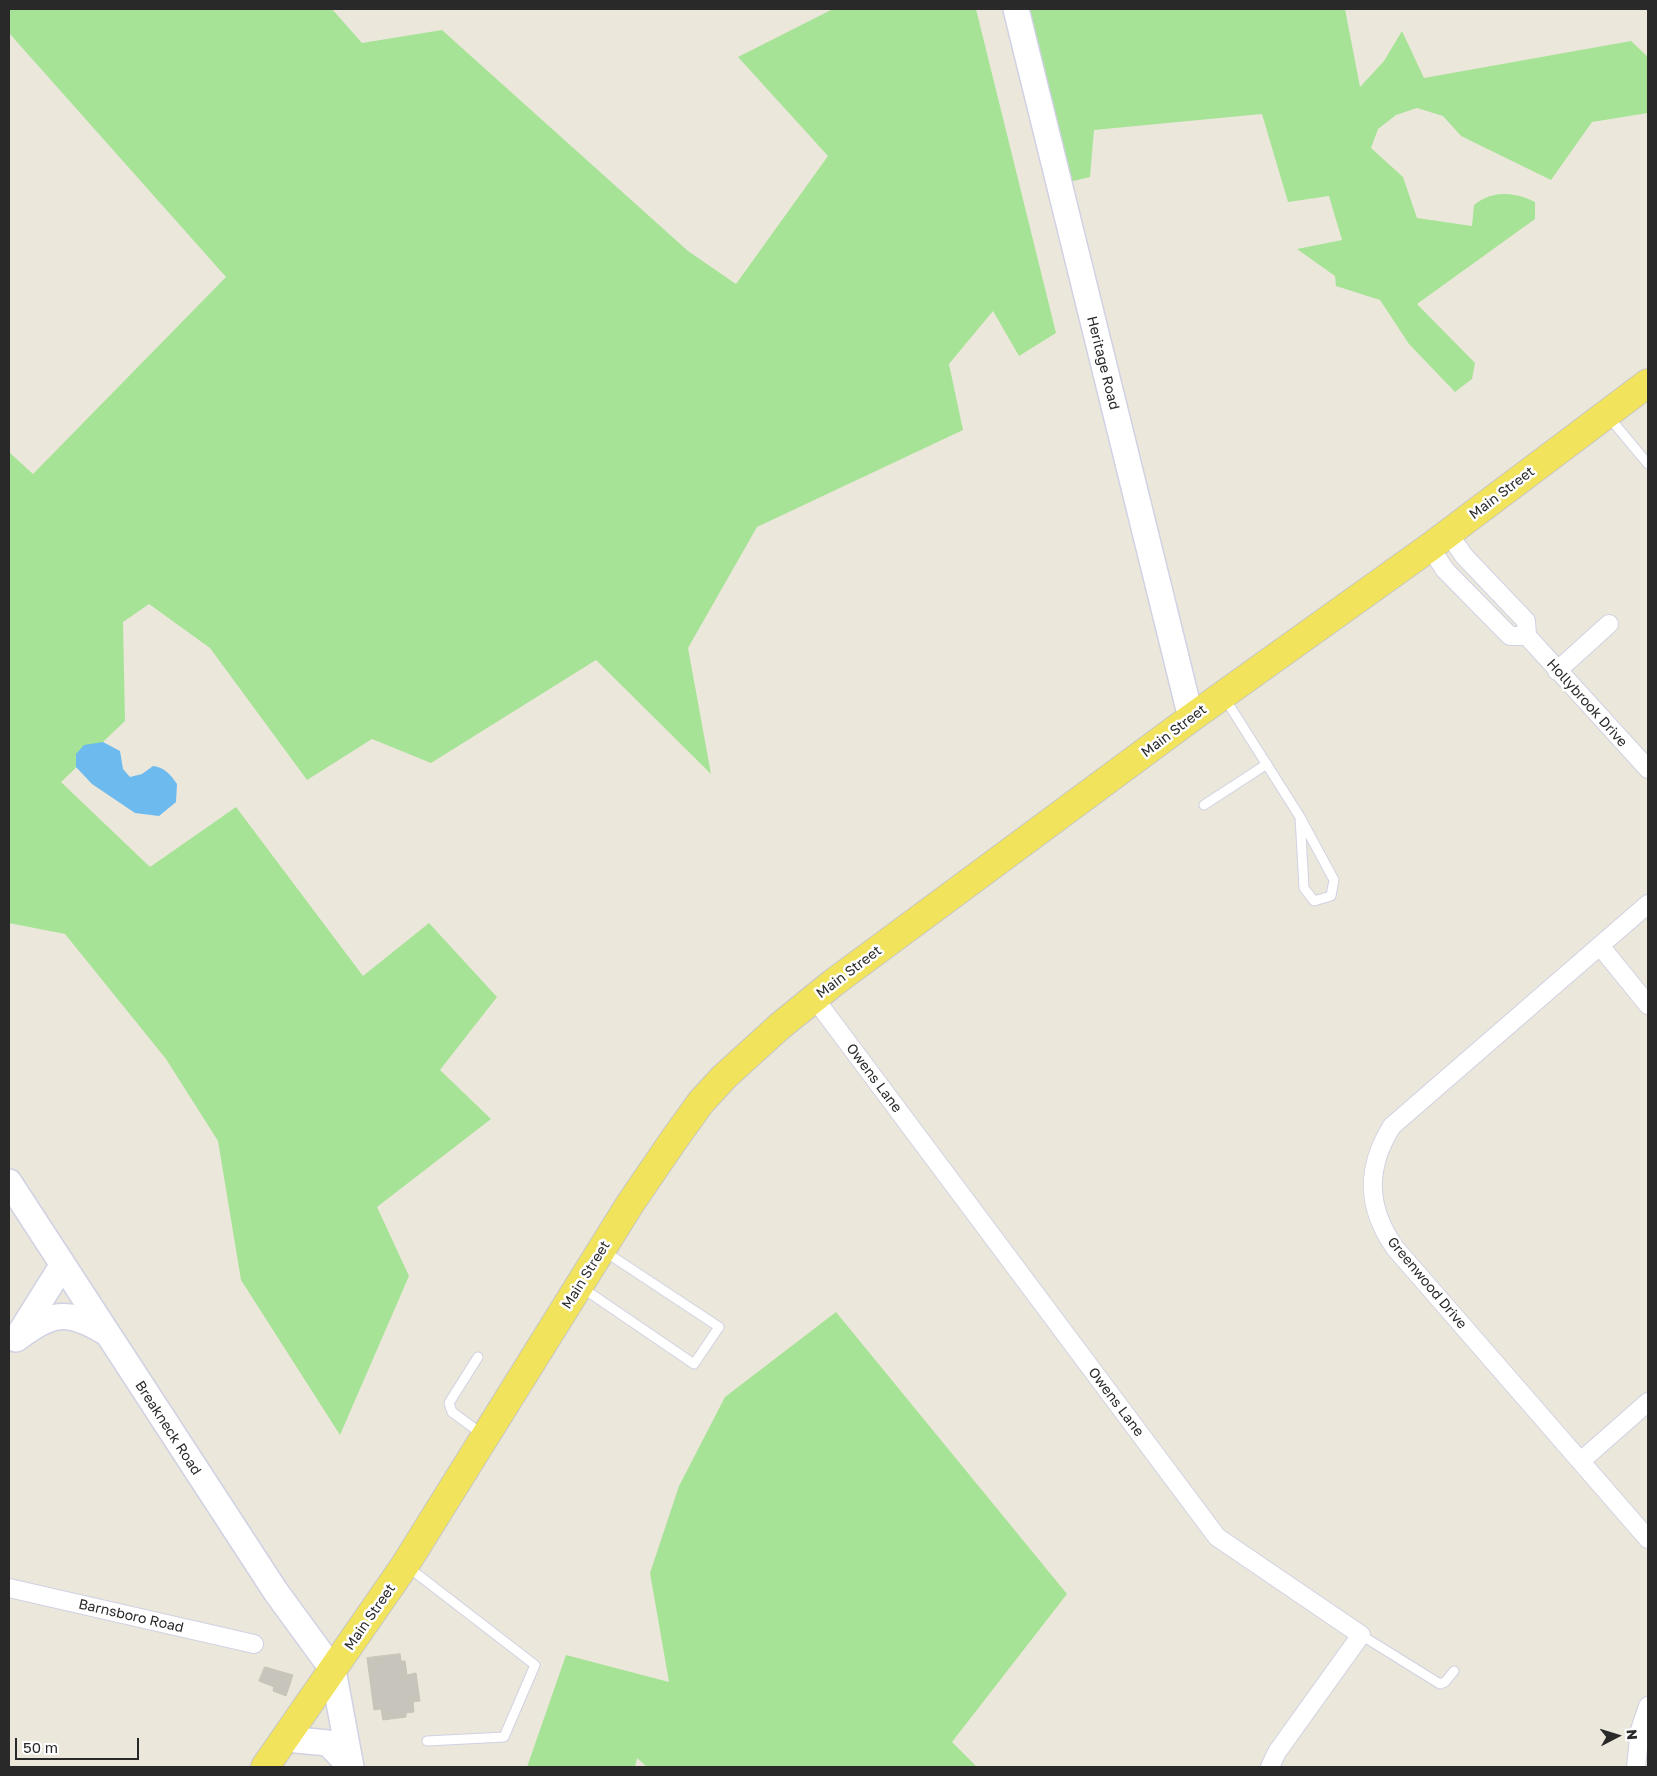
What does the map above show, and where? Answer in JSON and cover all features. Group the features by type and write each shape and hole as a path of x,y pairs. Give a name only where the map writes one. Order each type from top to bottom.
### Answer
{"main road":[{"name":"Heritage Road","path":"1016,9 1191,718"},
{"name":"Main Street","path":"265,1767 405,1565 651,1171 701,1102 747,1056 815,998 1191,718 1439,540 1648,383"},
{"name":"Breakneck Road","path":"9,1182 276,1592 333,1670"},
{"path":"12,1345 62,1266"},
{"path":"12,1345 36,1325 52,1317 69,1316 86,1321 107,1334"},
{"path":"333,1670 351,1767"},
{"path":"286,1738 328,1743 351,1767"}],"street":[{"path":"1439,540 1445,570 1510,636 1527,636"},
{"name":"Hollybrook Drive","path":"1439,540 1464,556 1526,620 1527,636 1648,769"},
{"path":"1557,671 1609,624"},
{"name":"Greenwood Drive","path":"1648,904 1601,947 1396,1122 1380,1147 1373,1179 1372,1195 1376,1214 1382,1228 1395,1248 1648,1539"},
{"path":"1601,947 1648,1005"},
{"name":"Owens Lane","path":"815,998 1217,1537 1361,1636"},
{"path":"1581,1461 1648,1402"},
{"name":"Barnsboro Road","path":"9,1588 254,1644"},
{"path":"1270,1767 1277,1752 1361,1636"},
{"path":"1636,1767 1640,1730 1648,1706"}],"lane":[{"path":"1606,414 1648,464"},
{"path":"1223,695 1300,817 1334,880 1331,896 1314,901 1304,888 1300,817"},
{"path":"1204,805 1267,764"},
{"path":"579,1286 694,1364 719,1327 602,1250"},
{"path":"478,1356 449,1403 452,1412 485,1437"},
{"path":"405,1565 535,1665 504,1737 427,1742"},
{"path":"1361,1636 1440,1684 1445,1682 1454,1671"}],"green space":[{"path":"9,9 332,9 362,43 442,30 688,251 736,284 828,156 738,57 833,9 976,9 1056,333 1019,356 993,311 949,364 963,430 757,527 688,648 711,774 596,660 431,763 372,739 307,780 210,648 149,604 123,622 125,721 61,782 150,867 236,807 363,976 429,923 497,997 440,1070 491,1119 377,1207 409,1276 340,1435 241,1280 218,1141 166,1059 65,934 9,923 9,452 33,474 226,277 9,33"},
{"path":"1027,9 1345,9 1360,87 1384,61 1402,31 1424,78 1631,41 1648,57 1648,113 1592,122 1551,180 1461,136 1443,116 1417,108 1396,115 1378,129 1371,148 1403,177 1417,218 1472,226 1474,205 1481,200 1504,194 1519,196 1535,202 1535,219 1417,304 1475,363 1472,379 1455,392 1409,344 1380,300 1336,286 1335,276 1297,249 1342,240 1329,196 1288,202 1262,114 1094,130 1090,177 1069,182"},
{"path":"836,1312 1067,1594 952,1742 977,1767 647,1767 637,1758 635,1767 527,1767 566,1655 669,1682 650,1573 679,1486 725,1397"}],"water":[{"path":"103,742 120,751 123,769 130,777 142,774 153,766 167,772 177,784 176,802 159,816 135,813 92,784 76,767 76,754 84,745"}],"building":[{"path":"400,1654 401,1661 405,1661 407,1675 416,1673 420,1701 413,1702 414,1712 406,1713 406,1717 383,1720 381,1709 374,1710 367,1658"},
{"path":"265,1667 293,1675 286,1696 273,1691 274,1687 259,1681"}]}
